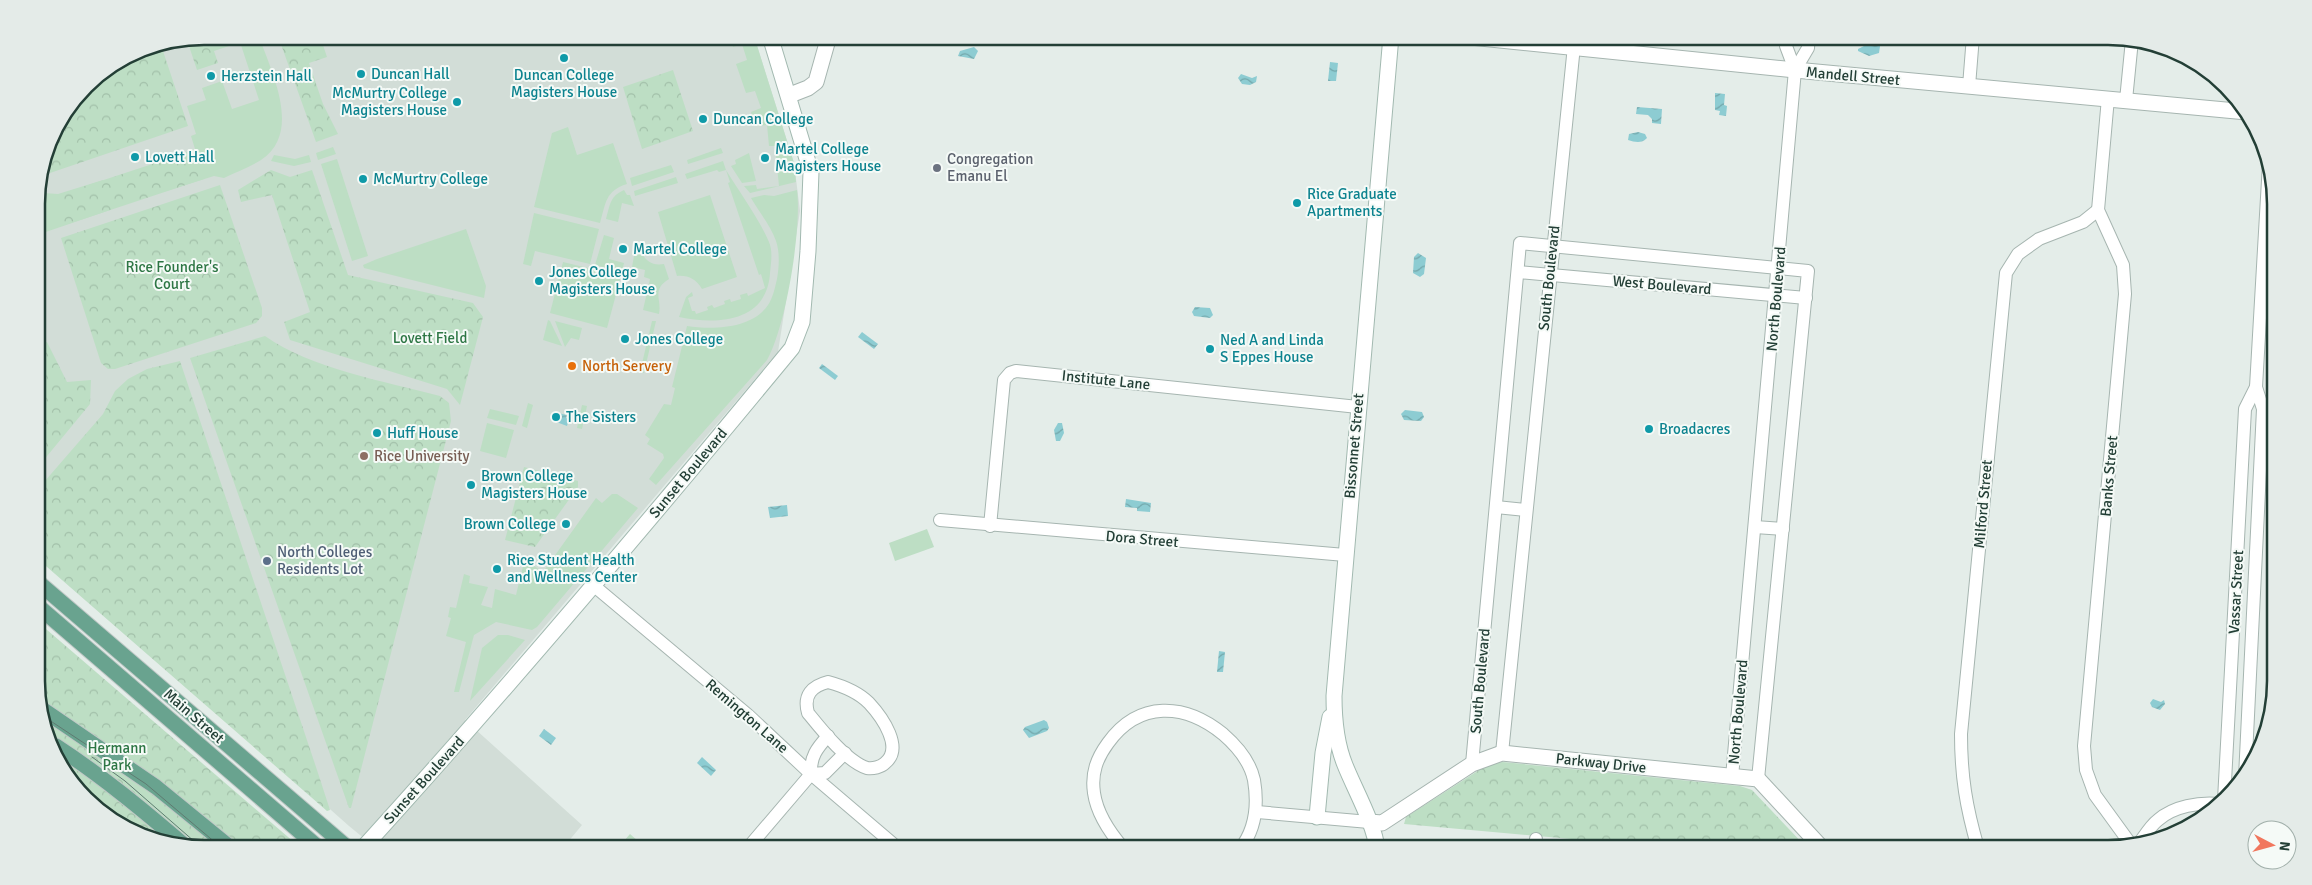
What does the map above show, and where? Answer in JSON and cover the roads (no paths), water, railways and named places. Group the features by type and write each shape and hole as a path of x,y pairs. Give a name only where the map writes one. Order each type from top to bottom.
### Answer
{"main road":[{"name":"Sunset Boulevard","path":"370,840 460,741 660,507 792,348 802,322 808,251 811,172 790,95 773,45"},
{"path":"790,95 808,88 816,82 826,45"},
{"name":"Bissonnet Street","path":"1374,840 1342,756 1336,733 1334,696 1390,45"},
{"name":"Mandell Street","path":"1611,45 1795,70 2237,111"},
{"name":"Main Street","path":"45,588 339,840"},
{"name":"Main Street","path":"45,612 310,840"},
{"path":"1317,817 1323,753 1334,696"},
{"path":"48,713 156,787 221,840"},
{"path":"60,749 100,776 173,837"},
{"name":"Parkway Drive","path":"1368,822 1382,823 1472,764 1502,753 1758,779"},
{"path":"1758,779 1815,840"}],"street":[{"name":"South Boulevard","path":"1502,753 1573,45"},
{"name":"North Boulevard","path":"1732,777 1795,70 1786,45"},
{"name":"North Boulevard","path":"1795,70 1808,45"},
{"path":"1969,86 1972,45"},
{"path":"2126,100 2131,46"},
{"name":"Banks Street","path":"2108,98 2098,210 2123,265 2125,294 2085,754 2086,770 2095,795 2127,839"},
{"name":"Vassar Street","path":"2246,759 2263,409 2256,387 2266,192"},
{"name":"Milford Street","path":"1976,840 1966,806 1961,766 1961,734 2006,273 2018,254 2039,240 2083,222 2098,210"},
{"name":"South Boulevard","path":"1472,764 1520,243"},
{"name":"West Boulevard","path":"1520,243 1808,271"},
{"name":"North Boulevard","path":"1758,779 1808,271"},
{"name":"West Boulevard","path":"1518,272 1806,298"},
{"name":"Institute Lane","path":"990,526 1004,380 1010,373 1016,371 1358,406"},
{"name":"Vassar Street","path":"2225,788 2245,409 2256,387"},
{"path":"1496,507 1526,510"},
{"name":"Dora Street","path":"940,520 990,526 1345,555"},
{"path":"1755,527 1783,530"},
{"name":"Remington Lane","path":"593,585 748,715 811,774 888,840"},
{"path":"828,682 843,686 868,702 885,726 894,750 889,760 882,766 867,768 845,753 828,736 808,713 806,706 809,694 816,685 828,682"},
{"path":"1117,840 1105,824 1096,800 1093,778 1095,765 1114,734 1125,724 1147,714 1174,710 1200,717 1236,745 1252,772 1257,812 1245,840"},
{"path":"755,840 811,774 811,763 815,750 828,736"},
{"path":"811,774 825,773 845,753"},
{"path":"2145,835 2158,820 2182,807 2209,803"},
{"path":"1257,812 1368,822"}],"water":[{"path":"1880,45 1879,53 1869,56 1858,51 1858,49 1864,46"},
{"path":"974,47 978,51 974,59 958,56 960,51"},
{"path":"1330,62 1338,63 1336,81 1328,81"},
{"path":"1241,74 1252,78 1257,76 1256,82 1250,85 1242,84 1238,78"},
{"path":"1715,93 1725,94 1726,116 1719,115 1720,111 1715,110"},
{"path":"1637,107 1662,109 1661,124 1652,123 1652,119 1648,115 1636,114"},
{"path":"1638,132 1645,134 1647,138 1640,142 1628,140 1629,134"},
{"path":"1418,253 1426,258 1424,274 1420,277 1413,273 1414,257"},
{"path":"1195,307 1210,308 1213,315 1210,318 1194,316 1192,312"},
{"path":"862,332 878,344 874,349 858,337"},
{"path":"822,364 838,376 835,380 819,368"},
{"path":"1405,410 1422,412 1424,417 1421,421 1404,420 1401,414"},
{"path":"553,412 567,415 566,418 569,419 567,426 551,420"},
{"path":"1058,423 1062,423 1064,433 1060,441 1056,441 1054,430"},
{"path":"1126,499 1151,503 1150,512 1137,511 1137,508 1125,507"},
{"path":"787,505 788,516 770,518 768,507"},
{"path":"1219,651 1225,652 1223,672 1217,672"},
{"path":"2153,699 2161,702 2164,700 2165,704 2160,710 2152,707 2150,703"},
{"path":"1044,720 1049,728 1047,731 1029,738 1023,730 1025,727"},
{"path":"544,729 556,738 551,745 539,736"},
{"path":"702,757 716,770 711,776 697,763"}],"tram line":[{"path":"50,721 146,784 212,840"},
{"path":"92,757 125,781 192,839"}],"place":[{"name":"Duncan College Magisters House","path":"564,58"},
{"name":"Duncan Hall","path":"361,74"},
{"name":"Herzstein Hall","path":"211,76"},
{"name":"McMurtry College Magisters House","path":"457,102"},
{"name":"Duncan College","path":"703,119"},
{"name":"Lovett Hall","path":"135,157"},
{"name":"Martel College Magisters House","path":"765,158"},
{"name":"Congregation Emanu El","path":"937,168"},
{"name":"McMurtry College","path":"363,179"},
{"name":"Rice Graduate Apartments","path":"1297,203"},
{"name":"Martel College","path":"623,249"},
{"name":"Jones College Magisters House","path":"539,281"},
{"name":"Jones College","path":"625,339"},
{"name":"Ned A and Linda S Eppes House","path":"1210,349"},
{"name":"North Servery","path":"572,366"},
{"name":"The Sisters","path":"556,417"},
{"name":"Broadacres","path":"1649,429"},
{"name":"Huff House","path":"377,433"},
{"name":"Rice University","path":"364,456"},
{"name":"Brown College Magisters House","path":"471,485"},
{"name":"Brown College","path":"566,524"},
{"name":"North Colleges Residents Lot","path":"267,561"},
{"name":"Rice Student Health and Wellness Center","path":"497,569"}],"park label":[{"name":"Rice Founder's Court","path":"172,276"},
{"name":"Lovett Field","path":"430,338"},
{"name":"Hermann Park","path":"117,756"}]}
